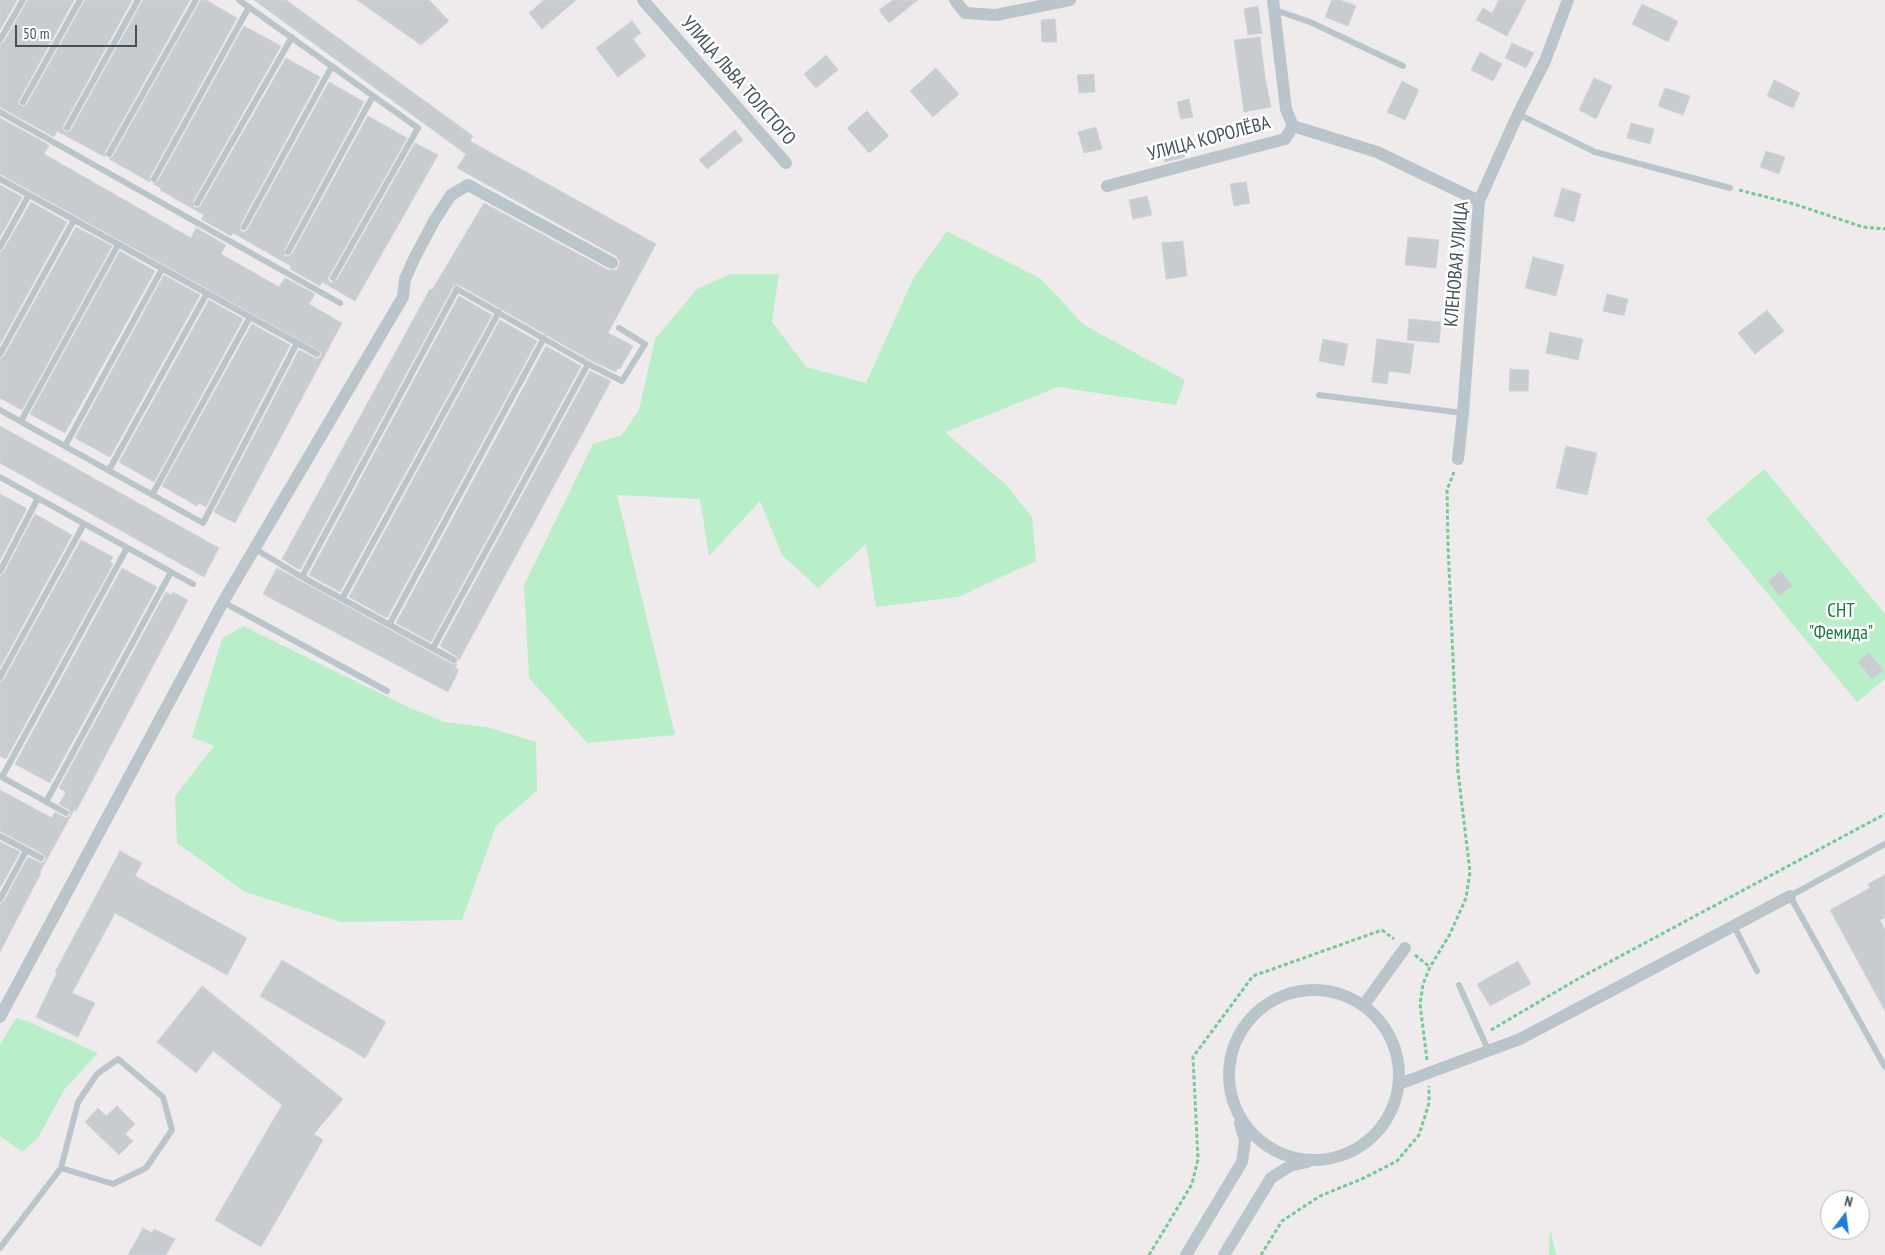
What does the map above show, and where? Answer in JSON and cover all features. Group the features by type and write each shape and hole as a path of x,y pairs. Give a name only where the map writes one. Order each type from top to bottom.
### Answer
{"street":[{"name":"УЛИЦА ЛЬВА ТОЛСТОГО","path":"643,0 786,163"},
{"path":"955,0 964,13 996,14 1070,0"},
{"name":"КЛЕНОВАЯ УЛИЦА","path":"1458,459 1480,201 1518,114 1545,61 1568,0"},
{"path":"1274,5 1286,109 1293,126"},
{"name":"УЛИЦА КОРОЛЁВА","path":"1107,186 1285,139 1293,126 1377,152 1480,201"},
{"path":"0,1017 223,602 403,297 405,279 414,259 434,221 451,195 468,185 612,263"},
{"path":"1399,1084 1520,1040 1790,896"},
{"path":"1363,1006 1405,948"},
{"path":"1186,1255 1242,1162 1245,1141 1231,1098 1229,1082 1232,1050 1238,1035 1258,1010 1286,994 1318,990 1334,992 1349,998 1363,1006 1384,1026 1396,1054 1399,1084 1390,1114 1382,1127 1358,1148 1344,1155 1329,1159 1314,1160 1290,1166 1271,1178 1224,1255"},
{"path":"1237,1113 1244,1125 1263,1144 1287,1156 1314,1160"}],"lane":[{"path":"0,40 22,0"},
{"path":"23,102 80,0"},
{"path":"67,128 138,0"},
{"path":"109,154 196,0"},
{"path":"239,0 418,128 333,278"},
{"path":"1274,5 1403,66"},
{"path":"154,179 249,7"},
{"path":"197,203 292,37"},
{"path":"244,227 332,66"},
{"path":"288,252 374,96"},
{"path":"0,112 340,303"},
{"path":"1518,114 1595,152 1730,188"},
{"path":"0,179 317,354"},
{"path":"0,247 29,195"},
{"path":"0,354 74,220"},
{"path":"20,421 118,245"},
{"path":"65,446 162,269"},
{"path":"302,577 457,289 588,364 622,381 645,344 619,328"},
{"path":"109,470 207,293"},
{"path":"342,599 499,312"},
{"path":"152,494 250,317"},
{"path":"389,624 544,338"},
{"path":"0,410 203,523 297,343"},
{"path":"433,648 588,364"},
{"path":"1319,395 1463,413"},
{"path":"0,477 193,584"},
{"path":"0,571 38,498"},
{"path":"0,677 84,524"},
{"path":"66,813 1,777 127,548"},
{"path":"255,549 302,577 454,660"},
{"path":"46,802 171,572"},
{"path":"223,602 387,691"},
{"path":"0,836 42,858"},
{"path":"1885,844 1790,896 1885,1067"},
{"path":"0,899 26,851"},
{"path":"1734,926 1757,971"},
{"path":"1460,985 1489,1052"},
{"path":"0,1248 61,1168 78,1102 97,1074 118,1059 162,1097 172,1130 146,1168 113,1184 61,1168"}],"path":[{"path":"1730,188 1794,204 1863,227 1885,229"},
{"path":"1261,1255 1282,1221 1320,1196 1364,1178 1397,1160 1418,1135 1429,1104 1429,1074 1420,1004 1423,984 1430,966 1450,934 1466,898 1470,872 1458,772 1448,545 1447,490 1458,459"},
{"path":"1482,1034 1576,980 1885,814"},
{"path":"1149,1255 1192,1184 1198,1159 1193,1057 1253,976 1382,930 1430,966"}],"green space":[{"path":"947,231 1041,279 1084,325 1185,380 1176,405 1058,387 945,432 1007,486 1032,517 1036,561 958,597 876,607 866,544 818,588 782,555 760,501 709,556 700,499 617,495 675,735 587,743 529,678 524,585 593,444 622,435 639,410 655,339 697,289 730,274 779,274 772,322 806,367 866,383 913,279"},
{"name":"СНТ \"Фемида\"","path":"1764,469 1885,614 1885,679 1857,702 1706,519"},
{"path":"243,626 408,707 445,722 487,727 536,742 537,791 496,826 462,920 341,922 245,892 177,843 175,796 214,746 192,737 222,639"},
{"path":"16,1018 27,1021 98,1053 64,1090 38,1138 22,1152 0,1136 0,1045"},
{"path":"1550,1228 1556,1255 1549,1255"}],"building":[{"path":"0,0 17,0 0,30"},
{"path":"28,0 74,0 19,100 19,104 23,107 27,104 85,0 132,0 63,126 63,130 67,133 71,130 143,0 190,0 105,152 105,157 57,131 54,137 0,107 0,45 4,42"},
{"path":"201,0 206,0 237,18 150,177 150,182 109,159 113,156"},
{"path":"254,0 286,0 473,136 470,141 656,244 608,333 633,346 620,369 618,368 616,372 590,360 459,285 454,285 300,570 282,559 430,289 432,290 484,203 608,270 617,270 620,262 616,256 457,168 466,154"},
{"path":"357,0 429,0 449,21 421,45"},
{"path":"544,0 576,0 542,29 529,13"},
{"path":"893,0 918,0 889,23 879,10"},
{"path":"1332,0 1340,0 1356,6 1348,26 1325,17"},
{"path":"1499,0 1526,0 1507,36 1476,20 1483,8 1492,13"},
{"path":"1642,4 1678,21 1668,42 1632,24"},
{"path":"1258,6 1262,33 1248,35 1244,9"},
{"path":"1055,19 1057,42 1042,42 1041,20"},
{"path":"632,21 641,33 633,39 646,56 618,77 596,48"},
{"path":"244,26 281,46 193,201 194,207 198,208 201,205 286,58 320,77 240,225 241,231 245,232 248,229 329,82 364,102 284,250 285,256 289,257 292,254 368,116 407,138 329,276 328,280 331,283 337,280 415,143 438,155 355,301 322,282 320,286 290,269 291,266 233,233 231,236 201,219 204,215 153,184 158,181"},
{"path":"1260,37 1271,107 1244,112 1234,40"},
{"path":"1512,43 1534,53 1526,68 1505,58"},
{"path":"1480,52 1502,64 1493,81 1471,70"},
{"path":"826,55 838,70 816,88 804,74"},
{"path":"936,68 959,94 933,117 910,91"},
{"path":"1094,74 1095,92 1079,93 1077,75"},
{"path":"1594,78 1612,86 1596,119 1579,110"},
{"path":"1774,80 1800,93 1793,108 1767,96"},
{"path":"1402,81 1419,90 1405,120 1387,112"},
{"path":"1665,88 1690,96 1683,115 1658,106"},
{"path":"1189,99 1193,117 1181,119 1177,102"},
{"path":"867,111 889,136 869,153 847,128"},
{"path":"0,118 49,145 44,154 191,238 196,228 226,245 221,254 279,287 285,278 315,294 309,304 342,323 235,523 214,512 299,350 317,359 321,357 321,352 0,174"},
{"path":"1631,123 1654,129 1650,144 1627,138"},
{"path":"1096,127 1102,149 1084,153 1078,132"},
{"path":"735,130 743,140 707,169 699,160"},
{"path":"1182,142 1185,157 1165,162 1162,146"},
{"path":"1766,151 1785,157 1779,174 1760,167"},
{"path":"1246,182 1250,203 1234,206 1230,184"},
{"path":"0,185 22,197 0,237"},
{"path":"1562,188 1581,194 1574,222 1554,216"},
{"path":"1147,196 1152,215 1133,219 1129,200"},
{"path":"31,202 67,222 0,344 0,252 4,249"},
{"path":"76,227 112,246 22,410 0,398 0,359 4,356"},
{"path":"1408,237 1439,240 1436,268 1405,265"},
{"path":"1183,241 1187,276 1166,279 1162,243"},
{"path":"120,251 155,271 65,433 30,414"},
{"path":"1533,257 1564,265 1556,296 1525,288"},
{"path":"164,275 200,295 110,457 75,438"},
{"path":"1607,294 1628,299 1624,316 1603,311"},
{"path":"459,296 492,315 340,592 309,575"},
{"path":"209,300 243,319 154,482 119,462"},
{"path":"1767,310 1784,331 1755,354 1738,333"},
{"path":"1409,319 1441,322 1439,343 1407,340"},
{"path":"500,320 537,341 387,618 349,597"},
{"path":"252,324 290,345 206,507 199,503 197,506 162,486"},
{"path":"1550,332 1583,339 1578,360 1546,353"},
{"path":"1323,339 1348,344 1344,366 1319,361"},
{"path":"1377,339 1414,344 1410,374 1389,371 1387,384 1372,382"},
{"path":"546,346 581,366 431,642 396,623"},
{"path":"1510,369 1529,370 1528,391 1509,391"},
{"path":"590,371 611,381 459,660 440,646"},
{"path":"0,426 219,548 204,577 0,463"},
{"path":"1566,446 1597,453 1587,495 1556,488"},
{"path":"0,494 26,508 26,510 0,560"},
{"path":"35,514 72,535 0,667 0,576 4,573"},
{"path":"81,540 113,557 110,562 113,564 6,759 0,756 0,682 4,679"},
{"path":"122,568 157,587 50,783 15,764"},
{"path":"277,568 452,664 457,664 455,668 459,670 448,692 263,594"},
{"path":"1781,571 1792,586 1779,596 1768,581"},
{"path":"166,592 171,595 173,592 188,600 76,811 74,810 40,872 0,952 0,904 4,901 28,857 41,863 46,858 43,854 0,831 0,790 52,818 55,812 66,818 70,816 70,810 59,804 66,792 59,788"},
{"path":"1869,653 1883,670 1872,679 1858,662"},
{"path":"0,842 20,852 0,888"},
{"path":"120,851 142,863 135,876 247,938 227,975 115,913 72,993 95,1003 78,1037 36,1017 57,973 55,972"},
{"path":"1885,875 1885,918 1880,920 1885,930 1885,1011 1830,910 1870,888 1868,884"},
{"path":"282,960 386,1022 365,1058 260,996"},
{"path":"1518,961 1531,984 1490,1006 1477,984"},
{"path":"202,986 343,1099 314,1134 323,1140 261,1247 215,1220 282,1105 213,1051 196,1073 157,1042"},
{"path":"117,1106 135,1124 125,1134 133,1141 119,1155 85,1122 98,1108 106,1116"},
{"path":"143,1228 152,1233 154,1229 175,1239 166,1255 128,1255"}]}
